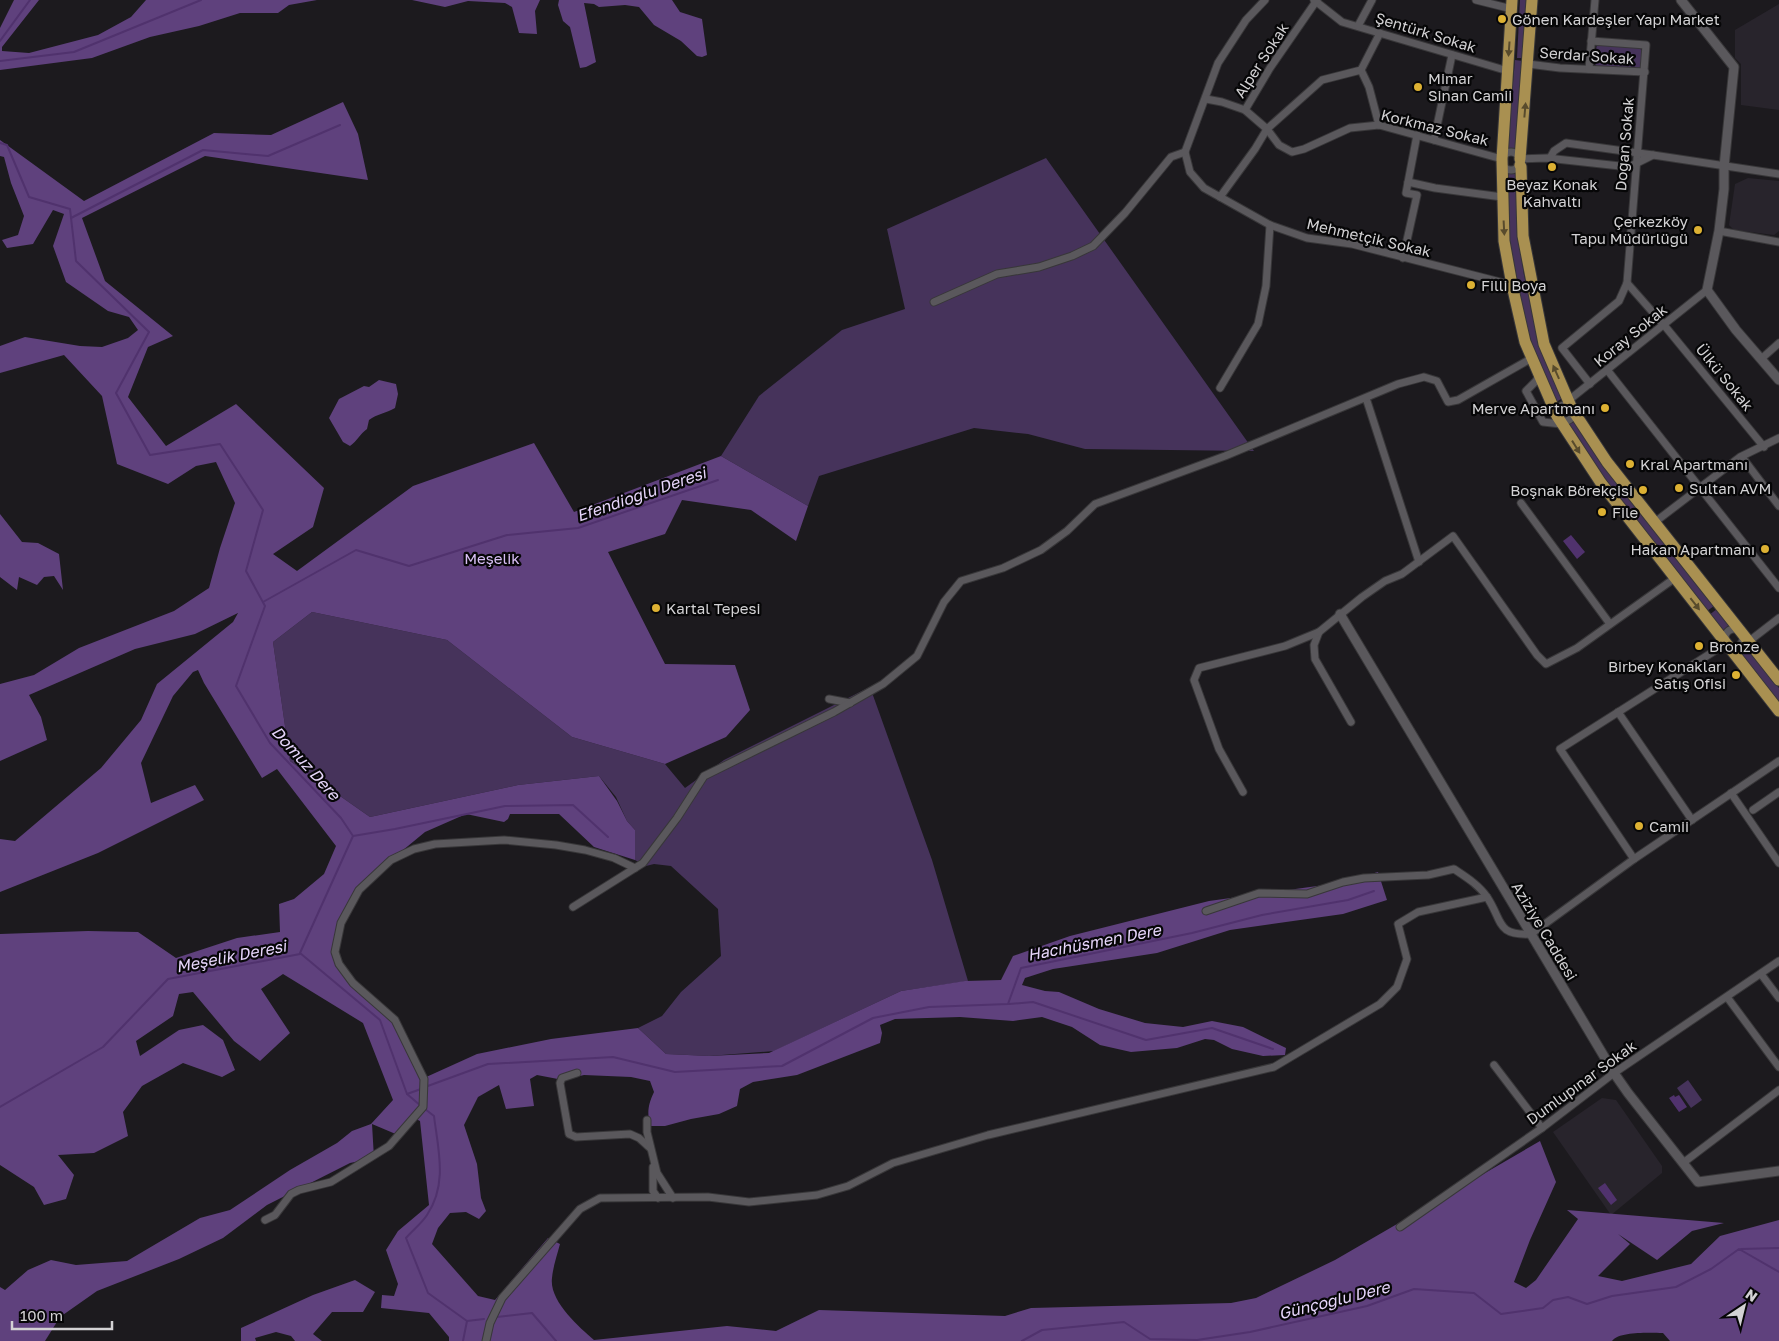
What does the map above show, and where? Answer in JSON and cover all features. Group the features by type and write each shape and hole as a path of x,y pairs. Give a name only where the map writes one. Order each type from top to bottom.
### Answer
{"main road":[{"path":"1532,0 1520,162 1523,236 1544,344 1571,405 1607,462 1779,680"},
{"path":"1512,4 1502,159 1502,197 1504,241 1525,342 1559,420 1600,483 1779,711"}],"street":[{"path":"934,302 997,274 1039,267 1072,256 1093,246 1125,213 1171,157 1185,152 1206,100 1218,63 1246,20 1265,0"},
{"path":"1358,26 1372,0"},
{"path":"1476,0 1512,4"},
{"path":"1589,69 1595,0"},
{"path":"1681,0 1734,67 1724,167 1724,189 1719,230 1707,290 1736,330 1779,380"},
{"name":"Şentürk Sokak","path":"1316,1 1342,22 1508,71"},
{"name":"Alper Sokak","path":"1245,110 1270,68 1316,1"},
{"path":"1220,197 1267,130 1322,80 1361,70 1380,33"},
{"name":"Doğan Sokak","path":"1591,40 1646,45 1627,283"},
{"path":"1434,140 1452,54"},
{"name":"Serdar Sokak","path":"1528,64 1644,72"},
{"path":"1361,70 1369,87 1379,125"},
{"name":"Korkmaz Sokak","path":"1206,100 1222,102 1245,110 1267,130 1278,146 1292,152 1304,149 1350,128 1379,125 1502,159"},
{"path":"1403,258 1417,194 1406,193 1417,135"},
{"path":"1550,158 1554,151 1566,143 1779,174"},
{"name":"Mehmetçik Sokak","path":"1185,152 1190,172 1204,188 1270,225 1307,238 1352,244 1512,286"},
{"path":"1520,162 1517,154 1512,152 1506,154 1502,159 1503,165 1507,169 1513,170 1520,162 1550,158 1629,167 1654,155"},
{"path":"1408,182 1435,188 1502,197"},
{"path":"1220,388 1258,324 1266,286 1270,225"},
{"path":"1719,230 1779,242"},
{"path":"1590,384 1562,348 1618,301 1627,283 1664,325"},
{"name":"Koray Sokak","path":"1571,405 1590,384 1707,290"},
{"name":"Ülkü Sokak","path":"1664,325 1764,446"},
{"path":"1761,359 1779,343"},
{"path":"573,907 643,862 677,818 704,776 850,703 883,684 917,656 944,602 961,581 1002,568 1041,550 1067,531 1095,504 1225,456 1398,384 1424,377 1437,381 1448,402 1458,400 1532,358"},
{"path":"1608,371 1779,588"},
{"path":"1539,374 1536,381 1526,391 1543,422 1568,420 1573,415 1571,405 1560,406 1557,410 1559,420"},
{"path":"1366,398 1419,562"},
{"path":"1655,522 1742,457 1779,438"},
{"path":"1742,457 1779,506"},
{"path":"1521,503 1610,624"},
{"path":"1243,792 1219,749 1194,680 1199,668 1285,646 1318,632 1385,581 1402,574 1453,536 1537,655 1546,664 1577,648 1675,578"},
{"name":"Aziziye Caddesi","path":"1340,614 1614,1073 1683,1163 1698,1182 1779,1171"},
{"path":"1748,642 1779,618"},
{"path":"1735,630 1740,632 1743,640 1740,645 1734,647 1726,643 1725,638 1729,631 1735,630"},
{"path":"1318,632 1314,645 1314,659 1351,722"},
{"path":"1634,859 1560,750 1726,643"},
{"path":"828,699 850,703"},
{"path":"1618,712 1692,820"},
{"path":"1206,911 1259,893 1307,894 1343,882 1364,878 1428,875 1454,869 1477,885 1487,897 1505,929 1512,934 1531,934 1634,859 1779,761"},
{"path":"1753,810 1779,792"},
{"path":"1731,793 1779,863"},
{"path":"265,1220 275,1215 291,1194 299,1190 332,1182 389,1146 423,1107 424,1079 395,1020 353,983 339,964 335,952 341,923 359,890 391,860 414,849 435,844 504,840 556,845 614,858 635,868"},
{"path":"486,1341 490,1323 502,1298 580,1209 600,1198 708,1197 749,1202 817,1195 848,1186 893,1163 988,1135 1274,1067 1380,1004 1397,987 1407,959 1398,924 1418,912 1487,897"},
{"name":"Dumlupınar Sokak","path":"1400,1227 1542,1128 1614,1073 1779,961"},
{"path":"1761,974 1779,998"},
{"path":"1727,997 1779,1067"},
{"path":"1494,1065 1542,1128"},
{"path":"577,1073 562,1078 560,1083 569,1134 576,1137 630,1134 639,1138 650,1148"},
{"path":"1683,1163 1779,1090"},
{"path":"647,1120 650,1148 657,1173 673,1198"},
{"path":"653,1160 653,1191 658,1198"},
{"path":"658,1198 660,1178"}],"shaded area":[{"path":"1520,0 1530,0 1527,58 1517,58"},
{"path":"1779,4 1779,110 1741,105 1741,64 1735,58 1735,30"},
{"path":"1597,44 1639,47 1642,51 1642,68 1639,70 1597,67 1594,62"},
{"path":"1515,60 1523,61 1518,150 1507,150"},
{"path":"1046,158 1254,451 1085,449 1028,434 974,428 819,476 808,506 721,456 759,396 842,330 905,309 887,229"},
{"path":"1508,173 1516,174 1519,242 1533,314 1563,398 1554,403 1547,389 1522,313 1508,229"},
{"path":"1748,178 1779,181 1779,231 1774,235 1734,230 1729,225 1735,184"},
{"path":"1575,421 1714,606 1707,611 1590,461 1568,425"},
{"path":"1571,535 1585,552 1577,559 1563,541"},
{"path":"1717,609 1729,625 1721,632 1709,615"},
{"path":"312,612 447,640 572,737 665,764 685,788 724,760 870,687 932,860 968,981 901,991 774,1051 709,1056 666,1054 638,1028 662,1016 681,992 721,956 718,909 671,866 654,864 646,866 635,860 635,830 627,821 616,797 599,776 518,785 370,817 290,761 273,642"},
{"path":"1744,644 1779,688 1779,704 1736,651"},
{"path":"1688,1080 1702,1100 1691,1108 1677,1088"},
{"path":"1674,1095 1675,1097 1679,1095 1687,1107 1679,1112 1669,1098"},
{"path":"1602,1098 1616,1100 1662,1166 1662,1173 1611,1215 1553,1132"},
{"path":"1605,1183 1617,1200 1611,1205 1598,1188"}],"green space":[{"path":"14,0 39,0 2,47 2,51 29,53 98,35 131,17 146,0 317,0 289,5 278,13 240,13 199,26 150,37 92,58 0,70 0,28"},
{"path":"412,0 540,0 535,11 537,34 519,33 512,7 505,3 468,1 445,7"},
{"path":"559,0 672,0 680,12 702,19 707,55 697,56 681,41 654,25 639,7 625,5 599,7 594,4 584,3 596,62 580,68 570,27 563,21 558,5"},
{"name":"Meşelik","path":"343,102 358,134 368,180 205,156 82,218 105,281 173,336 148,347 128,397 166,446 236,404 324,488 313,527 273,554 297,571 413,486 534,443 574,512 721,456 808,506 796,541 751,510 682,500 665,534 608,552 665,664 735,665 750,710 726,737 665,764 572,737 447,640 312,612 273,642 290,761 370,817 518,785 599,776 617,801 627,821 635,830 635,860 594,847 559,814 510,814 504,822 466,814 425,832 359,890 341,923 335,952 339,964 395,1020 424,1078 477,1054 551,1039 638,1028 666,1054 709,1056 769,1053 901,991 965,981 1001,980 1013,956 1070,936 1209,901 1339,883 1378,872 1387,900 1343,914 1230,930 1157,953 1053,969 1025,978 1022,985 1045,991 1059,992 1099,1009 1145,1023 1183,1027 1212,1021 1243,1027 1286,1048 1285,1055 1263,1056 1232,1049 1214,1040 1205,1039 1177,1048 1131,1052 1100,1045 1072,1027 1042,1017 1013,1021 960,1017 895,1019 880,1025 882,1033 880,1043 797,1075 753,1082 740,1089 737,1106 719,1114 665,1126 650,1126 649,1109 654,1092 650,1081 631,1077 584,1075 563,1080 537,1075 530,1079 534,1106 506,1109 499,1085 478,1097 464,1125 477,1164 481,1198 486,1211 479,1219 466,1212 450,1213 438,1228 432,1244 478,1296 495,1300 548,1238 560,1244 552,1278 555,1296 566,1313 594,1340 727,1326 776,1331 819,1310 1005,1316 1031,1308 1231,1303 1256,1298 1335,1260 1540,1141 1556,1182 1530,1240 1514,1282 1526,1288 1536,1280 1578,1219 1567,1210 1724,1223 1692,1231 1657,1260 1618,1234 1630,1244 1598,1276 1622,1281 1691,1264 1720,1236 1779,1220 1779,1341 1670,1341 1663,1333 1636,1333 1616,1338 1612,1341 449,1341 449,1337 429,1313 381,1308 382,1295 394,1296 398,1284 386,1250 398,1231 429,1205 420,1121 414,1118 398,1135 372,1124 374,1158 350,1163 267,1205 223,1238 179,1259 97,1291 60,1317 45,1341 0,1341 0,1287 5,1290 28,1270 51,1260 76,1265 127,1261 200,1218 230,1210 290,1170 337,1143 352,1131 371,1124 393,1100 363,1023 283,974 261,989 290,1033 260,1061 234,1041 193,992 179,994 173,1016 136,1041 140,1056 179,1030 203,1025 223,1040 235,1070 222,1077 183,1063 142,1086 123,1112 128,1136 94,1153 58,1155 74,1175 66,1199 44,1205 34,1187 0,1165 0,934 88,931 138,932 176,958 237,938 280,932 279,904 294,899 324,874 336,846 277,769 262,778 198,670 193,672 173,696 141,763 151,803 195,785 204,800 98,853 0,892 0,839 15,841 101,768 141,720 157,684 233,622 238,613 195,634 135,649 29,695 41,717 47,740 0,761 0,684 34,675 79,648 174,611 209,588 235,503 216,462 196,466 168,484 117,464 102,396 64,355 0,373 0,346 25,337 80,346 102,347 128,338 138,330 129,317 108,311 66,282 53,246 64,214 53,210 33,244 7,248 2,240 18,235 24,216 11,183 4,157 0,156 0,140 84,201 214,133 271,135"},
{"path":"379,380 396,384 398,394 395,408 369,420 367,429 350,446 343,442 329,418 339,399 364,386 369,387"},
{"path":"0,514 22,542 38,543 59,554 63,590 54,576 44,577 37,585 19,577 17,590 0,577"},
{"path":"355,1280 375,1292 363,1312 332,1312 313,1334 322,1341 295,1341 291,1336 276,1332 255,1338 256,1341 241,1341 241,1328 313,1295"}],"waterway":[{"path":"0,41 30,0"},
{"path":"0,61 74,52 201,0"},
{"path":"71,218 203,150 268,156 340,125"},
{"name":"Domuz Dere","path":"0,143 7,145 29,197 70,209 76,261 149,332 116,393 150,455 220,444 263,510 246,571 265,606 236,686 270,743 341,818 353,836 300,953 380,1020 407,1094 421,1106"},
{"name":"Efendioğlu Deresi","path":"263,602 356,550 409,566 507,535 578,528 718,480"},
{"path":"353,836 505,806 573,805 608,837"},
{"name":"Hacıhüsmen Dere","path":"425,1087 488,1064 613,1057 675,1072 782,1066 873,1018 929,1007 1008,1004 1021,968 1192,933 1262,915 1348,900 1374,891"},
{"name":"Meşelik Deresi","path":"0,1107 103,1047 168,979 300,954"},
{"path":"1009,1004 1033,1002 1146,1040 1212,1028 1273,1049"},
{"name":"Hacıhüsmen Dere","path":"407,1094 421,1089"},
{"name":"Domuz Dere","path":"425,1109 434,1116 440,1166 438,1191 427,1215 406,1238 428,1293 467,1321 463,1341"},
{"path":"1741,1249 1779,1248"},
{"name":"Günçoğlu Dere","path":"1022,1341 1042,1330 1124,1322 1150,1339 1197,1340 1250,1332 1367,1306 1414,1289 1474,1293 1501,1314 1543,1308 1553,1300 1568,1297 1587,1304 1612,1296 1676,1287 1711,1269 1739,1249 1779,1272"},
{"name":"Günçoğlu Dere","path":"497,1317 532,1313 556,1341"},
{"name":"Günçoğlu Dere","path":"467,1321 484,1319"}],"place":[{"name":"Gönen Kardeşler Yapı Market","path":"1502,19"},
{"name":"Mimar Sinan Camii","path":"1418,87"},
{"name":"Beyaz Konak Kahvaltı","path":"1552,167"},
{"name":"Çerkezköy Tapu Müdürlüğü","path":"1698,230"},
{"name":"Filli Boya","path":"1471,285"},
{"name":"Merve Apartmanı","path":"1605,408"},
{"name":"Kral Apartmanı","path":"1630,464"},
{"name":"Sultan AVM","path":"1679,488"},
{"name":"Boşnak Börekçisi","path":"1643,490"},
{"name":"File","path":"1602,512"},
{"name":"Hakan Apartmanı","path":"1765,549"},
{"name":"Kartal Tepesi","path":"656,608"},
{"name":"Bronze","path":"1699,646"},
{"name":"Birbey Konakları Satış Ofisi","path":"1736,675"},
{"name":"Camii","path":"1639,826"}]}
